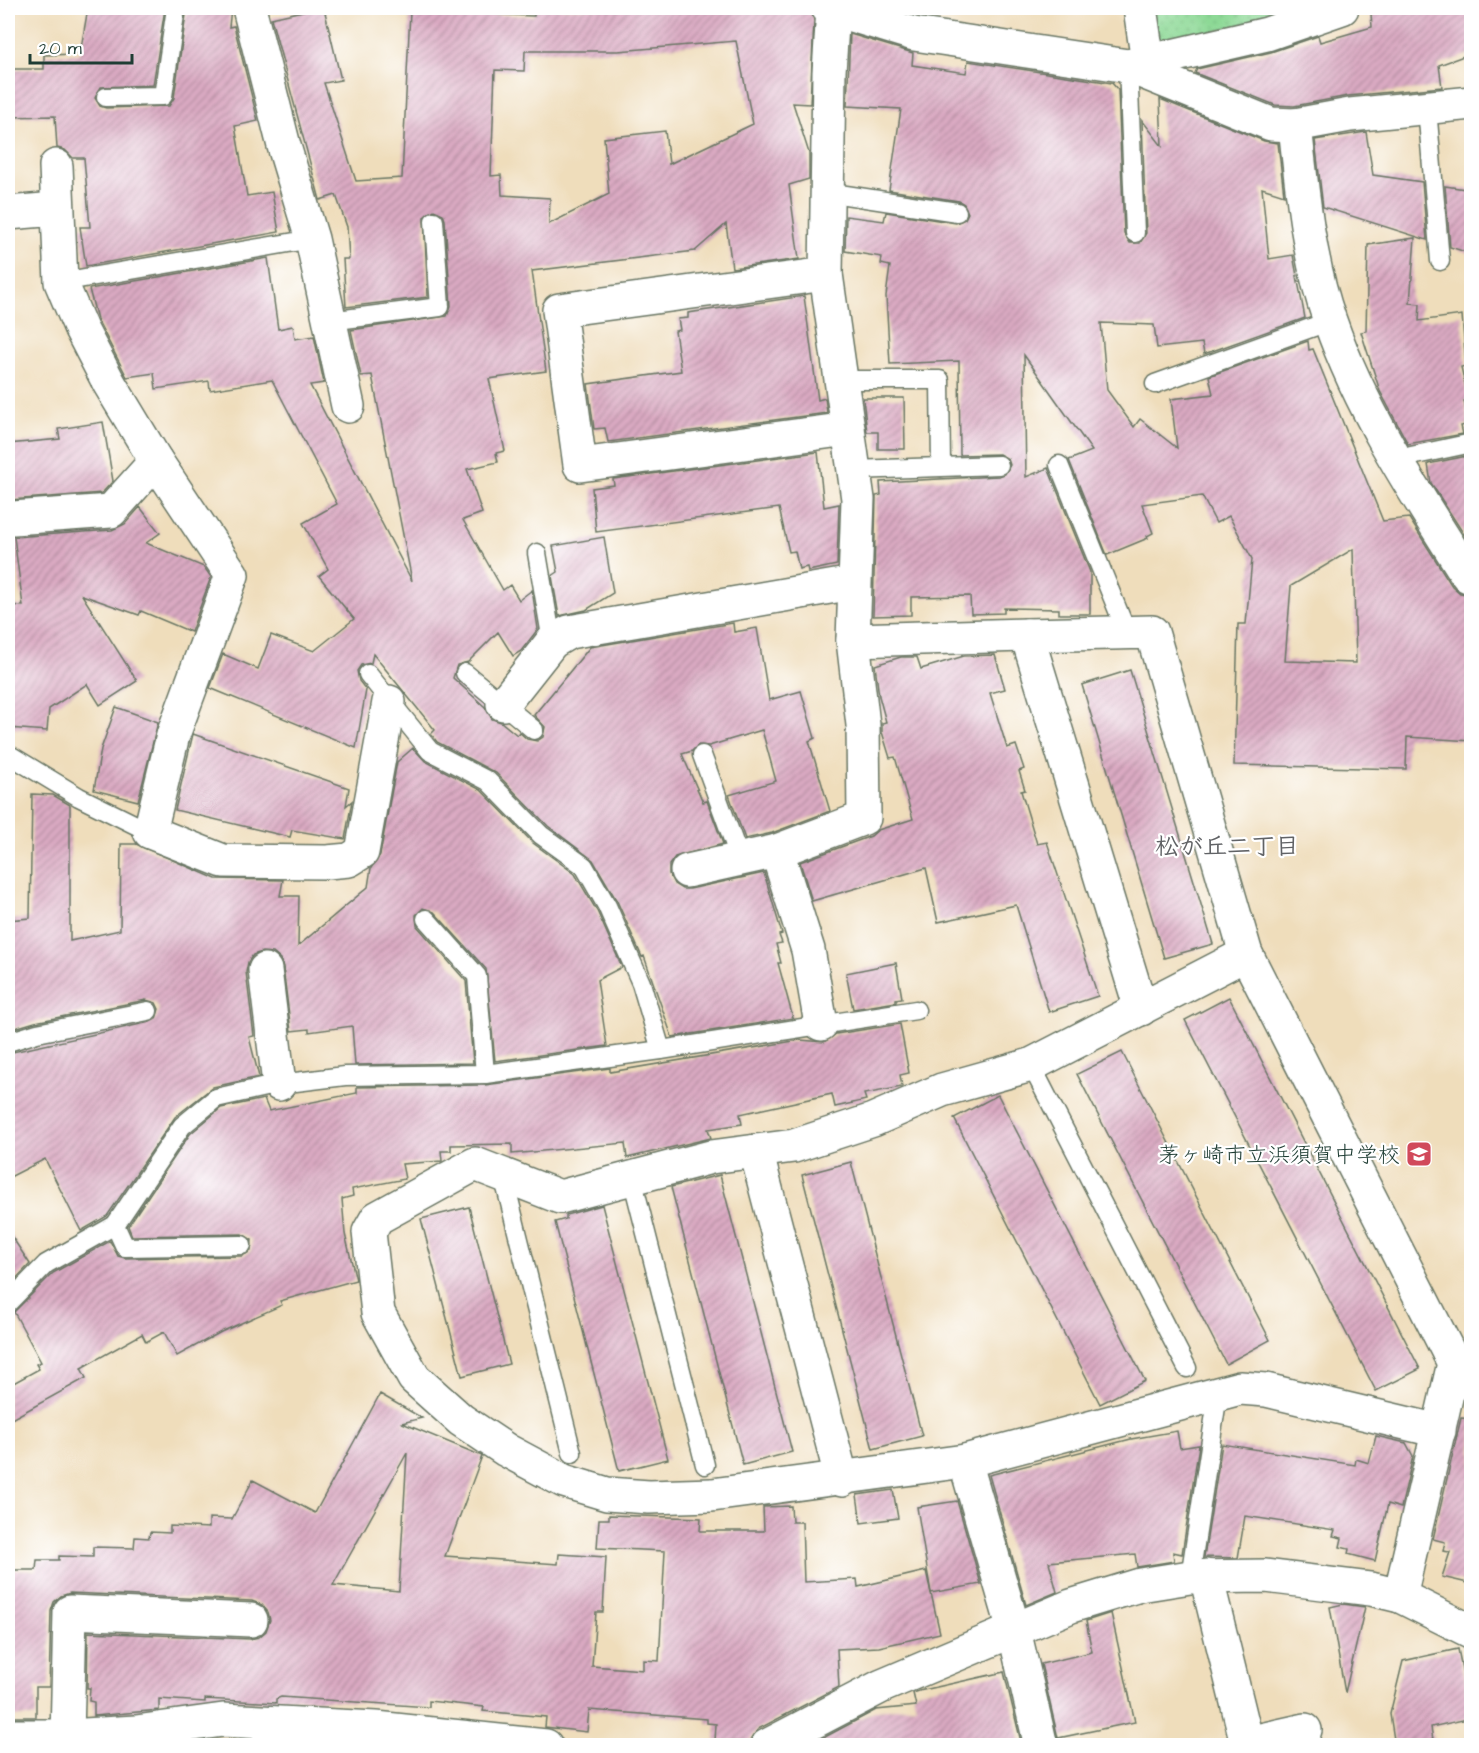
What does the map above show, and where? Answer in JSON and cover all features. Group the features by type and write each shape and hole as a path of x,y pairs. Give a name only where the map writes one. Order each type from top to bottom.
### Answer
{"street":[{"path":"249,8 284,146 312,239 348,406"},
{"path":"687,871 777,851 864,818 863,725 853,640 853,583 858,499 826,274 831,8 914,34 1138,64 1272,124 1295,124 1472,103"},
{"path":"1138,64 1140,8"},
{"path":"1138,64 1267,34 1342,8"},
{"path":"1295,124 1305,220 1330,321 1353,376 1397,459 1424,507 1468,576 1472,576"},
{"path":"56,166 56,209 62,282 81,329 109,383 156,461 232,574 173,735 150,832 223,861 349,860 362,852 389,702"},
{"path":"8,213 56,209"},
{"path":"826,274 559,310 580,465 848,429"},
{"path":"13,518 111,511 156,461"},
{"path":"503,704 552,642 569,632 853,583"},
{"path":"853,640 1152,632 1246,954 1463,1373 1440,1431 1401,1596"},
{"path":"1027,635 1141,1009"},
{"path":"777,851 808,950 821,1024"},
{"path":"1246,954 1031,1065 942,1090 873,1120 794,1146 711,1157 560,1197 476,1164 377,1218 369,1232 378,1313 414,1378 461,1420 506,1450 564,1481 607,1494 649,1497 712,1495 842,1480 964,1461 1240,1388 1266,1390 1440,1431"},
{"path":"264,970 279,1084"},
{"path":"756,1151 842,1480"},
{"path":"964,1461 1014,1630 1041,1746"},
{"path":"1198,1576 1242,1744 1305,1730"},
{"path":"768,1746 882,1686 1071,1606 1140,1585 1198,1576 1266,1576 1401,1596 1472,1632"},
{"path":"67,1736 70,1612 251,1620"},
{"path":"8,1736 137,1739 223,1720 376,1728 528,1745"}],"lane":[{"path":"106,97 163,96 176,8"},
{"path":"1134,233 1138,64"},
{"path":"1427,108 1440,261"},
{"path":"826,192 957,212"},
{"path":"329,321 440,307 434,221"},
{"path":"62,282 312,239"},
{"path":"1155,384 1330,321"},
{"path":"841,381 940,380 941,467"},
{"path":"1397,459 1472,443"},
{"path":"854,470 999,465"},
{"path":"1059,465 1127,633"},
{"path":"537,553 552,642"},
{"path":"368,674 430,751 488,781 541,835 584,866 607,906 641,983 662,1050"},
{"path":"465,674 534,730"},
{"path":"8,754 79,797 150,832"},
{"path":"702,755 740,859"},
{"path":"426,919 477,976 485,1074"},
{"path":"8,1303 46,1264 115,1225 182,1126 216,1098 279,1084 345,1076 485,1074 662,1050 916,1010"},
{"path":"8,1042 37,1033 148,1011"},
{"path":"1031,1065 1187,1368"},
{"path":"503,1175 572,1452"},
{"path":"632,1178 705,1465"},
{"path":"115,1225 125,1246 242,1245"},
{"path":"1198,1576 1218,1394"}],"green space":[{"path":"1149,8 1304,8 1164,45 1153,35"}],"building":[{"path":"88,8 165,8 153,85 101,87 95,98 100,106 106,108 169,106 174,98 187,8 231,8 229,27 234,26 258,121 235,126 247,196 272,192 279,232 86,266 80,227 90,227 84,158 73,158 65,150 57,148 55,116 8,117 8,69 44,69 44,55 80,54"},
{"path":"324,8 341,80 324,83 356,181 402,178 410,11 534,16 535,8 810,8 814,20 810,104 793,103 809,153 809,179 789,185 799,259 732,268 726,224 695,251 532,271 546,371 489,379 505,451 496,453 498,462 467,469 482,513 463,520 503,590 510,585 519,600 532,590 538,629 521,651 513,656 498,632 468,662 457,665 453,678 485,707 492,719 501,722 517,735 519,732 527,739 537,741 543,737 545,727 534,715 590,647 733,623 734,632 757,628 769,700 801,691 815,738 809,741 830,811 772,833 745,839 729,795 776,781 762,730 709,746 698,745 692,751 682,754 703,802 707,801 723,844 675,857 669,865 669,874 674,884 682,889 690,889 764,873 782,934 779,935 782,943 776,944 781,963 778,963 793,1018 672,1037 644,956 642,957 617,901 593,860 548,826 496,773 437,742 431,734 435,730 373,654 371,663 361,665 357,671 359,681 366,690 356,748 210,688 223,654 258,669 271,635 314,651 354,619 319,576 328,569 303,523 337,504 272,380 210,390 209,381 156,389 154,373 127,377 97,319 89,289 268,258 278,329 293,326 295,339 314,336 324,383 310,385 412,581 372,375 361,376 351,330 447,316 451,306 445,220 443,214 434,210 424,217 428,297 346,307 343,259 349,259 347,227 336,195 320,200 271,18","holes":["736,41 753,124 669,164 665,131 604,138 609,194 549,224 550,198 502,195 501,175 491,176 495,70 524,71 525,51 618,51"]},
{"path":"1395,8 1472,8 1472,53 1439,65 1442,87 1348,96 1294,106 1275,105 1195,73 1197,69 1271,52 1318,36 1320,42 1372,27 1371,14"},
{"path":"850,34 913,53 912,65 966,73 968,61 1112,83 1118,90 1124,233 1130,243 1140,243 1146,233 1142,120 1162,146 1160,99 1264,141 1278,143 1284,195 1262,188 1269,259 1293,255 1305,318 1204,354 1202,343 1157,348 1154,325 1101,323 1107,390 1134,427 1140,419 1177,448 1171,399 1213,394 1209,376 1308,341 1309,350 1313,349 1383,521 1409,518 1452,586 1460,593 1472,595 1472,741 1407,737 1406,769 1234,765 1238,624 1246,624 1252,559 1229,516 1216,523 1202,496 1142,504 1153,533 1147,536 1148,538 1107,555 1069,460 1092,451 1024,355 1026,477 1048,468 1090,572 1090,614 1059,614 1059,609 1004,608 1004,613 971,614 970,596 911,597 911,615 873,616 876,496 881,495 880,482 999,476 1005,474 1010,465 1008,459 999,454 960,455 959,361 890,364 886,296 890,266 881,264 882,257 845,251 846,216 884,221 886,212 956,223 965,219 968,213 964,204 959,201 889,190 901,109 847,106","holes":["1353,549 1356,663 1285,661 1291,586"]},
{"path":"1366,132 1373,175 1422,182 1427,240 1323,207 1315,140"},
{"path":"1445,186 1472,190 1472,254 1450,247"},
{"path":"1415,238 1410,303 1420,304 1419,321 1462,315 1466,366 1461,367 1469,401 1464,401 1469,424 1461,426 1463,434 1408,444 1380,391 1361,332 1366,331 1368,245"},
{"path":"804,296 818,400 825,398 827,413 608,442 605,428 594,429 588,384 681,371 675,331 680,330 678,319 688,318 688,313"},
{"path":"863,398 904,398 905,449 878,449 878,432 867,432"},
{"path":"103,422 113,481 102,493 9,500 8,444 60,439 58,429"},
{"path":"818,452 824,507 839,504 837,565 808,571 807,567 799,569 795,551 789,552 779,508 596,532 592,488 614,485 613,479"},
{"path":"1467,456 1472,477 1472,547 1431,483 1428,464"},
{"path":"140,507 160,533 146,543 204,567 211,577 191,632 141,611 139,615 82,595 137,681 100,705 87,684 49,709 47,731 8,728 8,605 23,606 14,537 112,530 125,524"},
{"path":"604,537 613,593 586,610 559,616 552,576 558,572 553,546"},
{"path":"995,655 1005,689 990,693 1007,748 1016,745 1024,769 1019,771 1025,790 1021,791 1037,844 1047,842 1098,996 1049,1012 1016,905 938,922 926,868 812,901 800,862 871,836 878,830 913,819 895,757 890,758 882,732 882,723 886,722 879,696 875,665 901,657 917,657 921,669 964,656"},
{"path":"1130,670 1213,944 1164,958 1082,685"},
{"path":"116,707 158,722 138,801 94,790 101,749"},
{"path":"193,734 349,788 346,806 352,801 345,839 292,830 290,837 175,810"},
{"path":"413,748 425,761 481,790 533,843 575,874 597,911 622,967 597,980 607,1046 495,1061 486,969 434,912 423,908 416,915 417,926 466,981 473,1063 355,1065 352,1026 309,1032 309,1029 291,1031 283,967 280,959 273,953 262,952 253,955 248,962 246,972 254,1036 249,1037 259,1077 213,1087 175,1117 107,1216 81,1231 45,1159 8,1178 8,1053 150,1022 156,1019 159,1009 156,1003 146,1000 35,1022 8,1030 8,920 30,918 32,794 53,795 70,805 70,941 120,930 121,844 136,844 216,879 283,880 280,896 299,896 298,946 368,887 371,868 380,855 397,762"},
{"path":"896,963 902,998 896,999 896,1002 853,1009 846,973"},
{"path":"1229,997 1420,1369 1376,1391 1185,1020"},
{"path":"900,1024 909,1073 900,1075 902,1087 864,1094 866,1100 835,1107 832,1094 740,1114 742,1124 708,1129 711,1138 627,1158 625,1143 512,1154 512,1144 451,1145 451,1151 441,1151 442,1161 402,1164 405,1179 352,1189 353,1196 342,1199 345,1234 356,1280 280,1301 282,1305 221,1332 177,1356 164,1332 146,1342 142,1334 81,1368 86,1378 8,1421 8,1386 39,1369 36,1364 41,1362 14,1312 53,1273 110,1241 118,1256 125,1258 242,1256 251,1251 252,1240 242,1234 132,1236 128,1226 190,1134 221,1108 264,1099 269,1111 357,1093 357,1087 485,1085 610,1068 610,1072 800,1040 824,1042 836,1034"},
{"path":"1122,1052 1270,1340 1226,1364 1077,1074"},
{"path":"998,1095 1145,1381 1100,1404 954,1118"},
{"path":"851,1162 922,1436 873,1449 802,1175"},
{"path":"720,1175 792,1452 743,1465 671,1187"},
{"path":"602,1205 668,1459 619,1471 555,1222 566,1219 566,1215"},
{"path":"469,1207 509,1364 462,1376 421,1219"},
{"path":"8,1231 30,1264 8,1287"},
{"path":"380,1394 422,1418 402,1423 482,1456 445,1556 558,1564 559,1554 606,1557 603,1612 596,1612 592,1666 643,1670 643,1660 659,1661 665,1551 597,1548 599,1519 609,1519 609,1515 701,1518 700,1531 764,1531 763,1507 791,1506 792,1522 802,1522 804,1582 857,1579 858,1587 926,1571 940,1633 879,1647 837,1649 839,1687 758,1729 749,1742 715,1741 716,1724 707,1723 707,1719 589,1710 587,1732 545,1727 546,1717 483,1711 484,1707 429,1701 429,1707 281,1697 276,1699 276,1703 159,1699 159,1710 94,1716 94,1702 89,1701 90,1688 87,1688 88,1632 250,1639 259,1637 266,1631 270,1620 268,1612 262,1605 252,1601 70,1593 54,1602 51,1611 49,1687 36,1687 36,1717 8,1717 8,1570 36,1570 37,1560 59,1560 59,1556 93,1557 93,1547 134,1548 135,1537 149,1538 150,1532 170,1533 170,1526 209,1528 209,1518 232,1519 253,1480 315,1513","holes":["407,1453 399,1591 333,1585"]},
{"path":"1461,1418 1472,1419 1472,1584 1442,1577 1450,1552 1443,1551 1445,1542 1433,1539"},
{"path":"1177,1431 1180,1448 1199,1445 1182,1554 1173,1552 1174,1561 1137,1567 1135,1554 1049,1562 1057,1592 1026,1605 989,1475 1131,1439"},
{"path":"1376,1436 1406,1443 1413,1456 1401,1508 1388,1504 1375,1561 1348,1554 1349,1549 1340,1547 1342,1538 1333,1536 1335,1530 1245,1516 1238,1558 1204,1557 1222,1444 1355,1465 1356,1459 1369,1463"},
{"path":"893,1490 898,1518 861,1523 857,1495"},
{"path":"957,1501 981,1584 931,1593 917,1507"},
{"path":"1343,1604 1365,1607 1345,1693 1330,1607"},
{"path":"1111,1613 1135,1722 1058,1738 1041,1664 1092,1652 1086,1621"},
{"path":"1458,1649 1472,1718 1431,1727 1434,1746 1395,1746 1390,1714 1403,1661"},
{"path":"1004,1672 1022,1746 808,1746 876,1710 916,1706 913,1693"}],"place":[{"name":"茅ヶ崎市立浜須賀中学校","path":"1419,1154"}],"district":[{"name":"松が丘二丁目","path":"1227,846"}]}
